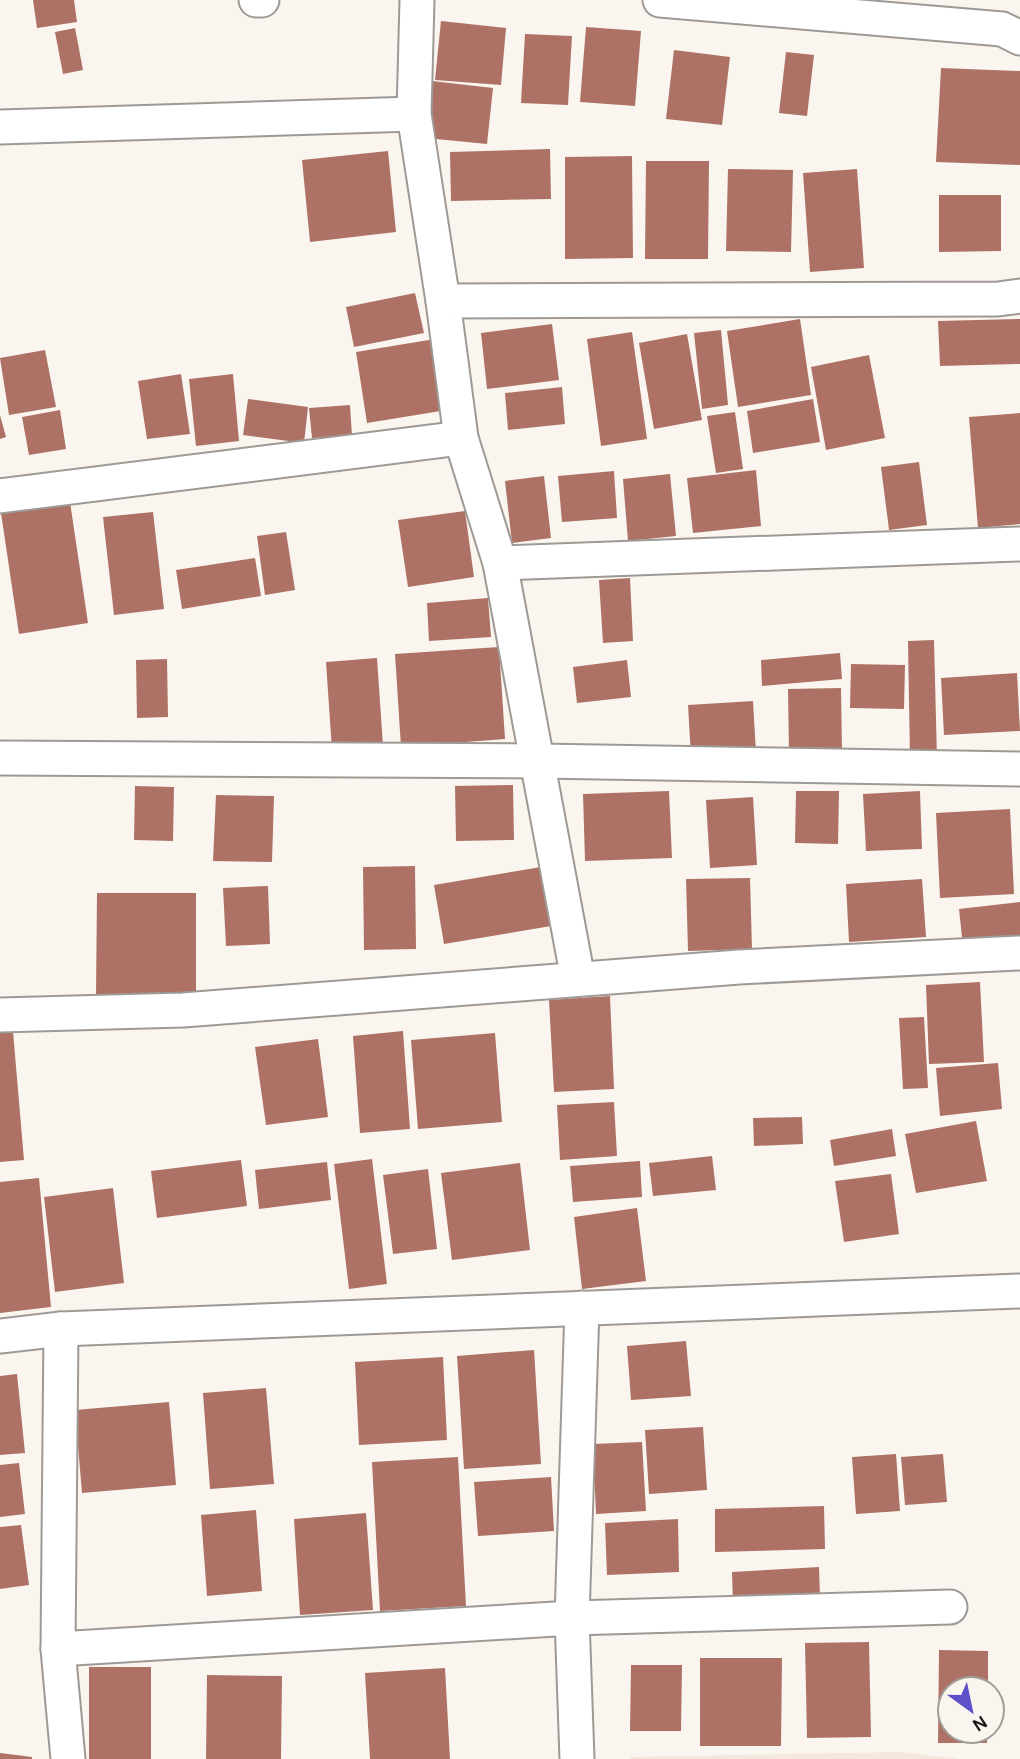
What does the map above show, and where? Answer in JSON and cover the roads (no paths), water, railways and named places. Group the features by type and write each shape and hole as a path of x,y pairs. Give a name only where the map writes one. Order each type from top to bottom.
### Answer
{"street":[{"path":"257,1 262,0"},
{"path":"417,0 414,114 461,438 500,563 578,979"},
{"path":"660,0 1002,29 1020,38"},
{"path":"0,127 414,114"},
{"path":"443,301 998,299 1020,296"},
{"path":"0,496 461,438"},
{"path":"500,563 1020,544"},
{"path":"0,758 539,761 1020,769"},
{"path":"0,1015 183,1010 578,979 1020,953"},
{"path":"0,1336 61,1329 1020,1291"},
{"path":"578,1759 572,1618 582,1308"},
{"path":"61,1329 58,1649 68,1759"},
{"path":"58,1649 572,1618 950,1607"}]}
